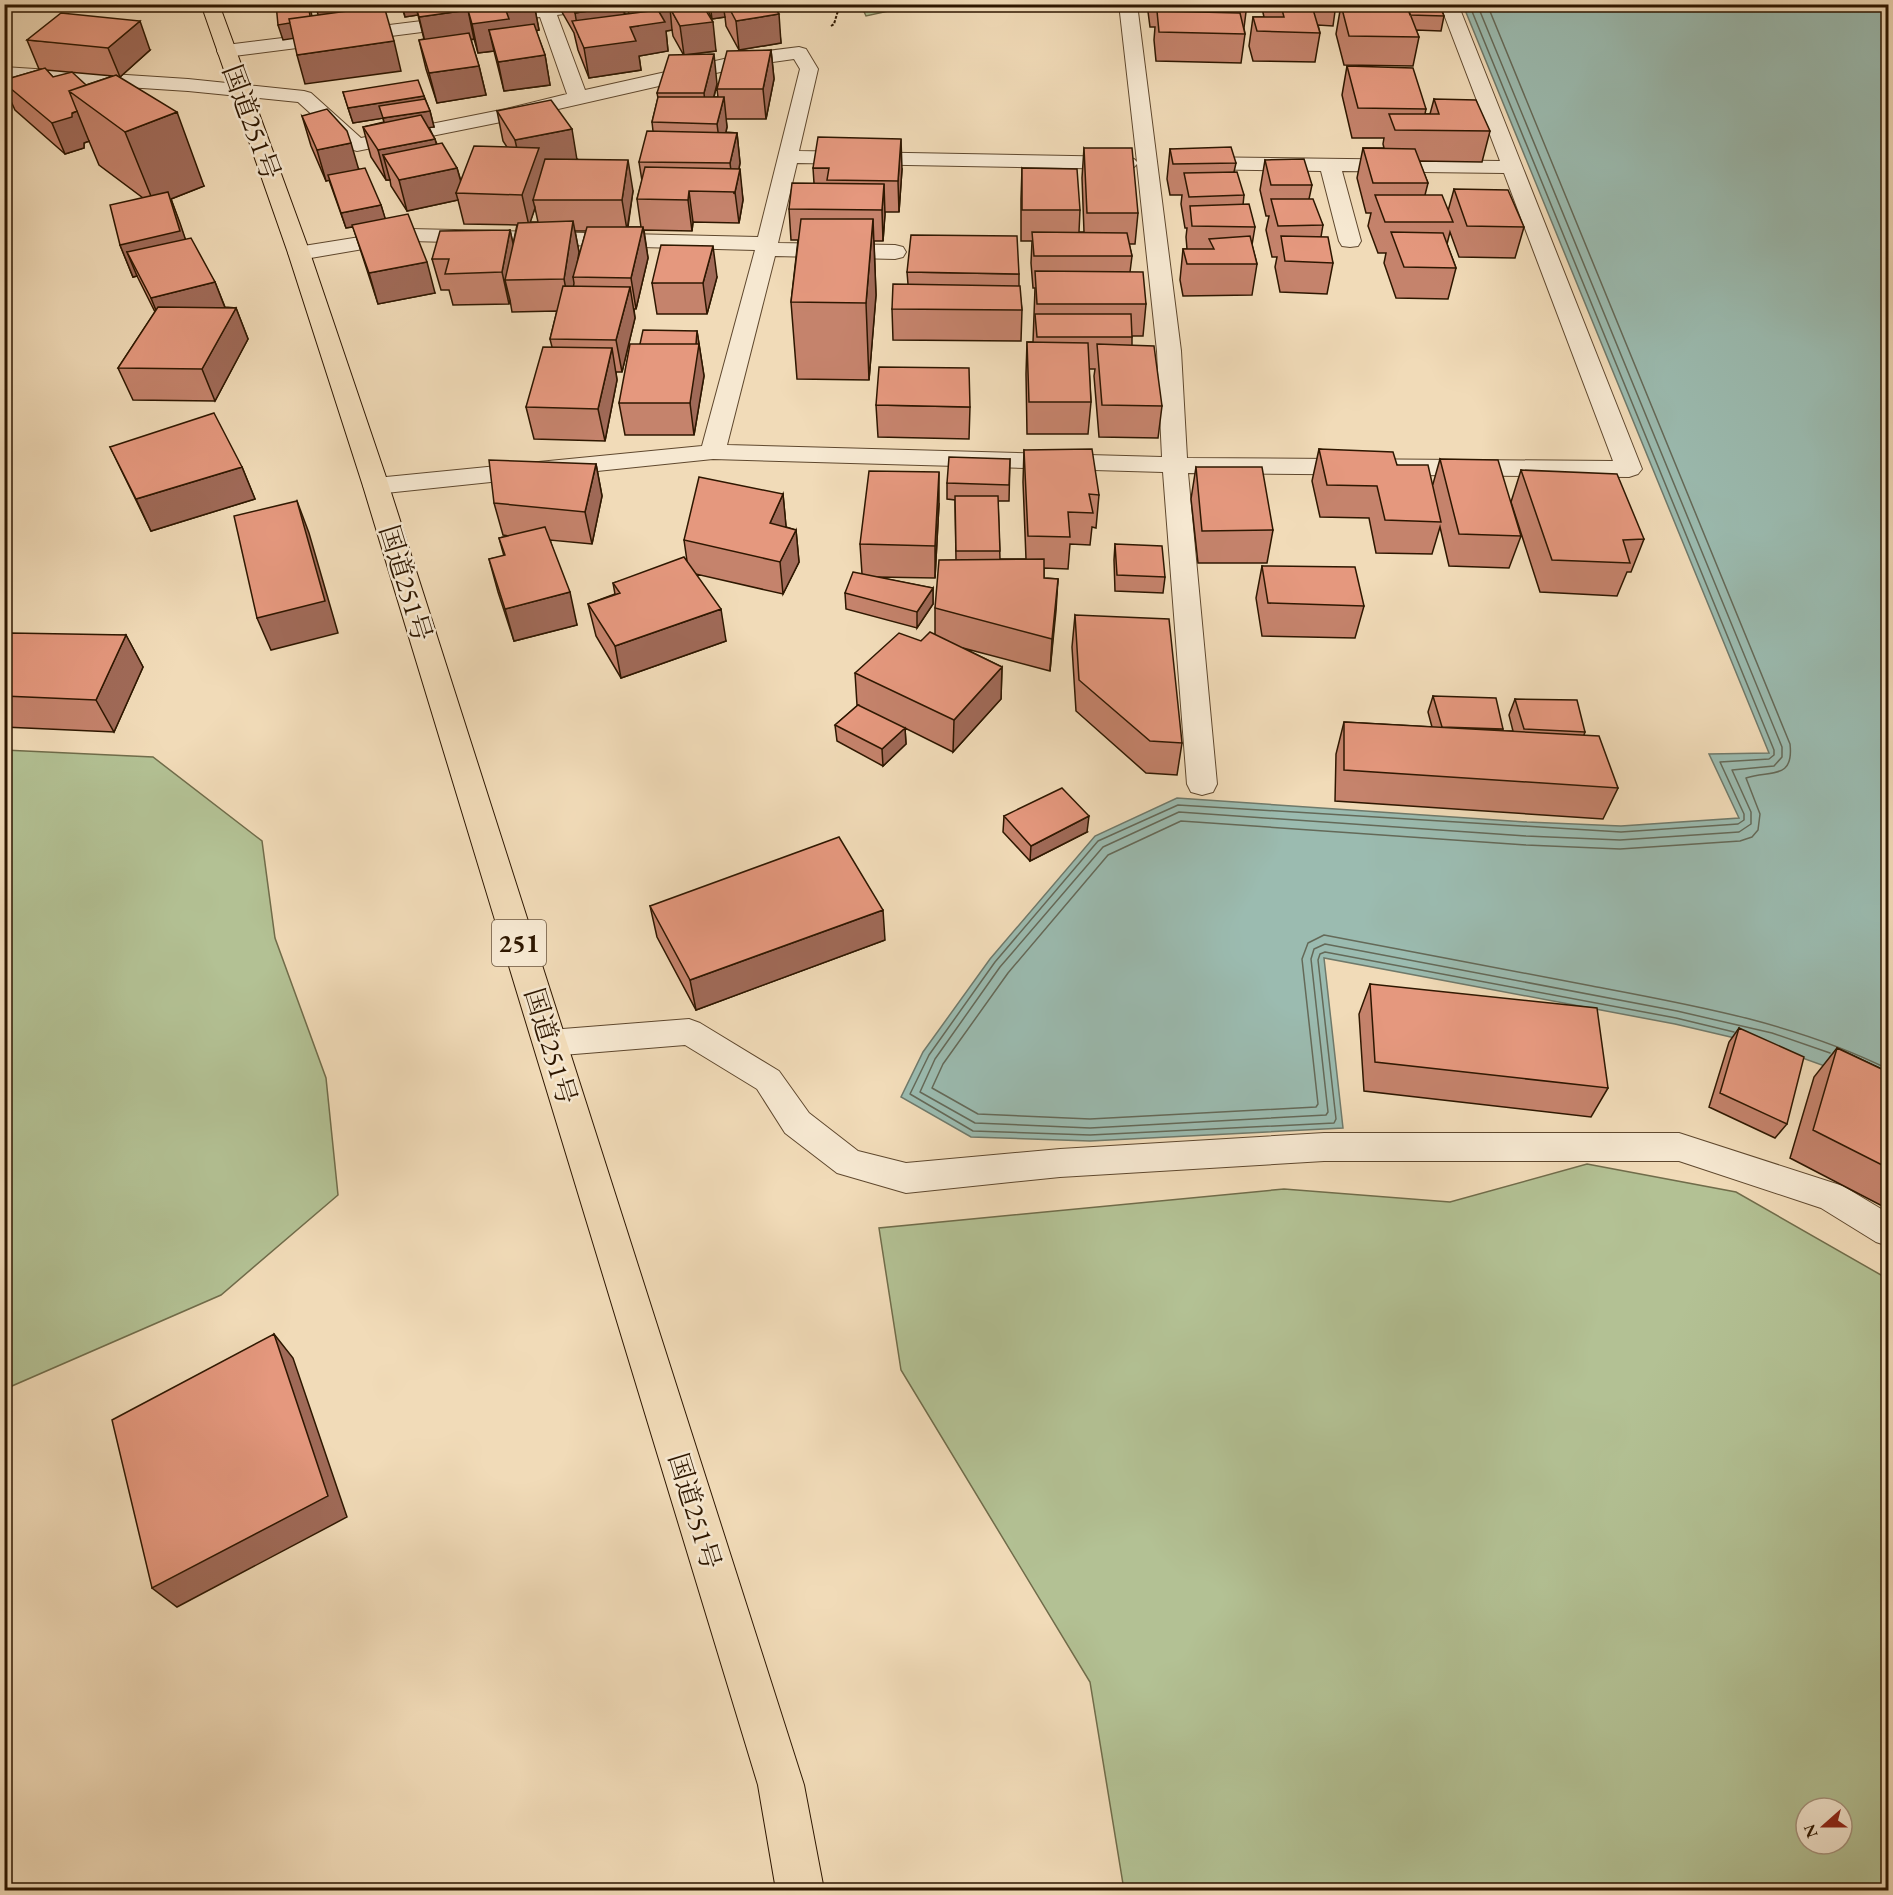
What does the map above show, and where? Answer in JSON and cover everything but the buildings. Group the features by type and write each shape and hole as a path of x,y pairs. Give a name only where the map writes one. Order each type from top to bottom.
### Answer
{"highway":[{"name":"国道251号","path":"210,4 299,253 376,486 781,1785 800,1890"}],"street":[{"path":"226,51 546,8 601,4"},
{"path":"1128,4 1169,351 1175,465 1202,784"},
{"path":"376,486 713,452 1175,465 1629,469 1449,4"},
{"path":"546,8 578,97"},
{"path":"4,73 242,90 304,97 357,146 752,59 799,53 809,69 713,452"},
{"path":"788,157 1513,166"},
{"path":"1330,165 1350,241"},
{"path":"299,253 410,235 895,252"}],"lane":[{"path":"550,1043 689,1032 768,1080 797,1123 849,1163 906,1178 1060,1163 1324,1147 1679,1147 1831,1197 1888,1231"}],"green space":[{"path":"861,5 916,5 866,16"},
{"path":"4,750 153,757 262,841 275,938 326,1078 338,1195 221,1295 5,1389"},
{"path":"1587,1164 1736,1192 1888,1279 1888,1890 1124,1890 1090,1682 901,1370 879,1228 1284,1189 1450,1202"}],"water":[{"path":"1463,5 1888,5 1888,1095 1847,1074 1769,1046 1675,1024 1324,958 1343,1128 1090,1141 971,1137 901,1097 923,1052 990,959 1095,836 1177,798 1527,822 1621,826 1739,818 1709,754 1769,753"}]}
